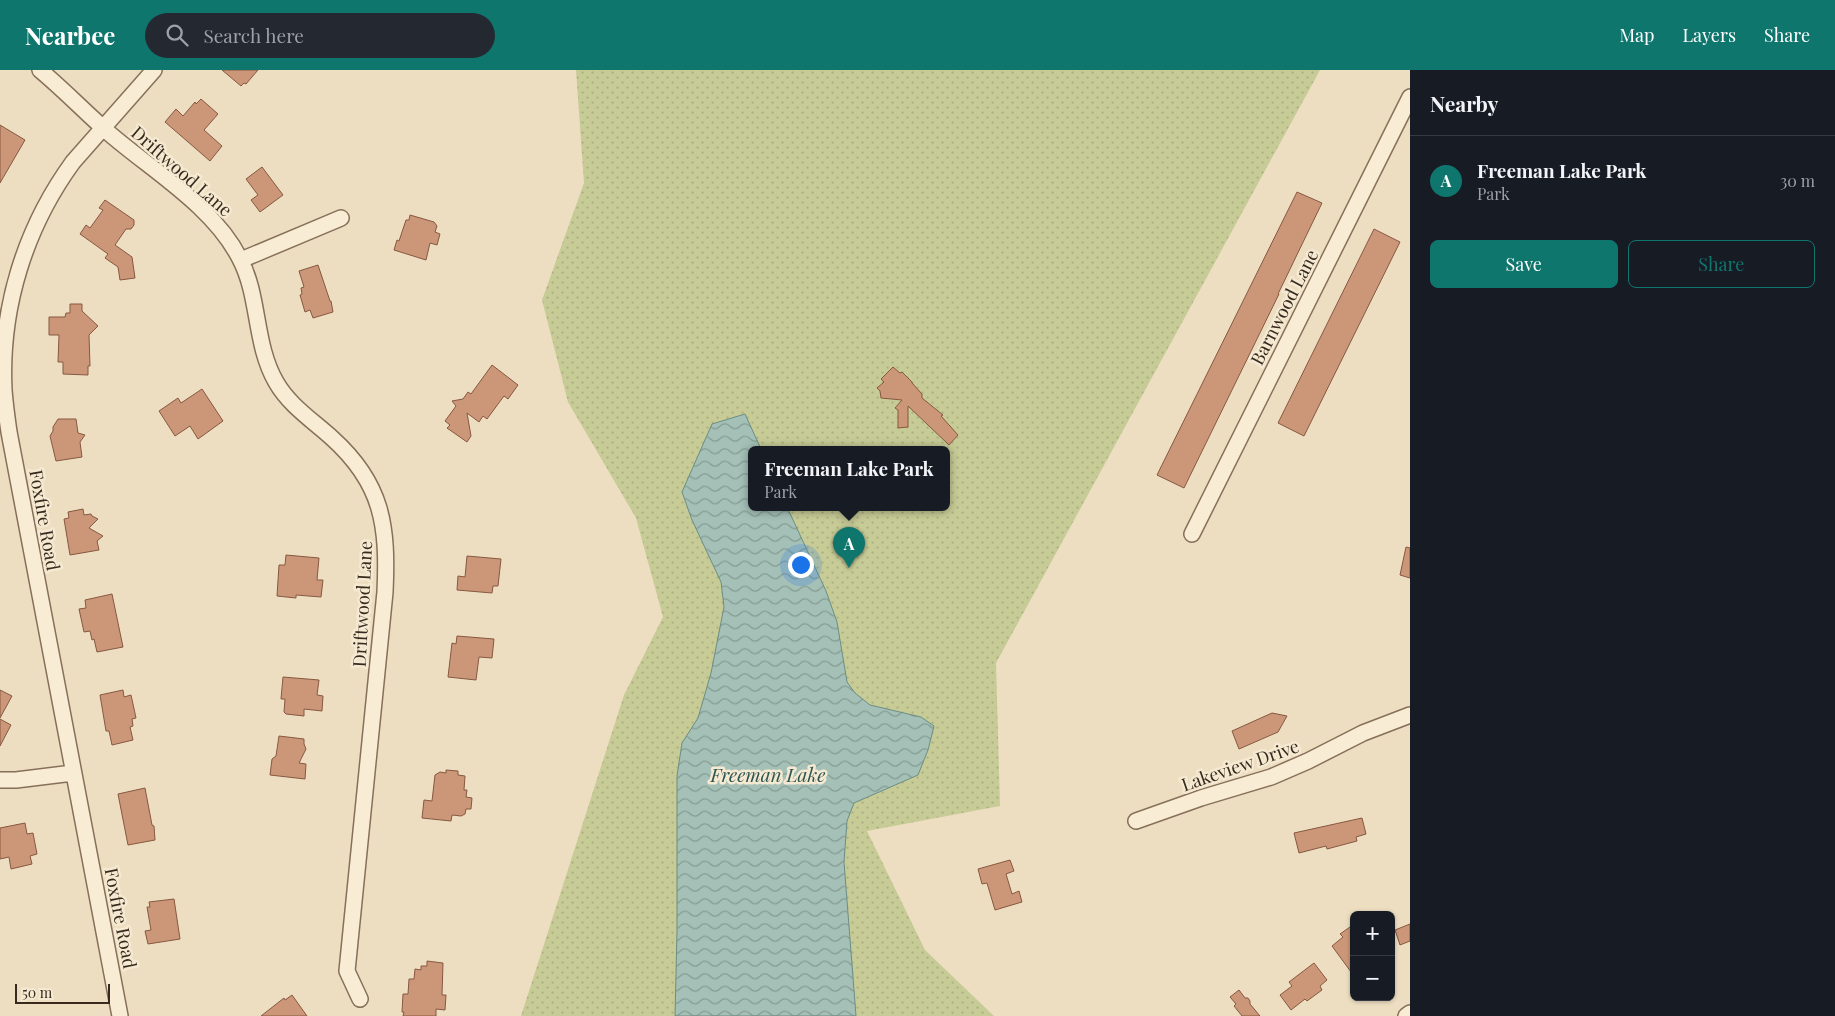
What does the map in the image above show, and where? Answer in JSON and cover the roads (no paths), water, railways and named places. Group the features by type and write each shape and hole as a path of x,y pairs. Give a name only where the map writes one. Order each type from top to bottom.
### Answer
{"street":[{"name":"Driftwood Lane","path":"40,70 103,127 211,218 230,241 241,260 250,286 266,361 276,382 293,405 332,438 356,464 373,490 383,519 386,555 385,592 348,972 360,999"},
{"name":"Foxfire Road","path":"120,1016 9,432 4,391 4,351 11,297 28,243 43,210 62,177 103,127 154,70"},
{"name":"Barnwood Lane","path":"1192,534 1410,97"},
{"path":"241,260 341,218"},
{"name":"Lakeview Drive","path":"1136,821 1200,798 1272,777 1363,733 1410,715"},
{"path":"0,780 16,780 73,773"},
{"path":"1406,1016 1410,1013"}],"water":[{"name":"Freeman Lake","path":"745,414 760,446 748,446 748,511 789,511 826,591 837,622 847,682 855,693 870,705 921,717 934,726 928,750 918,775 854,803 847,821 844,862 856,1016 675,1016 677,776 682,743 698,718 711,673 724,607 721,582 692,520 682,492 712,424"}],"place":[{"name":"Freeman Lake Park","path":"849,568"}]}
